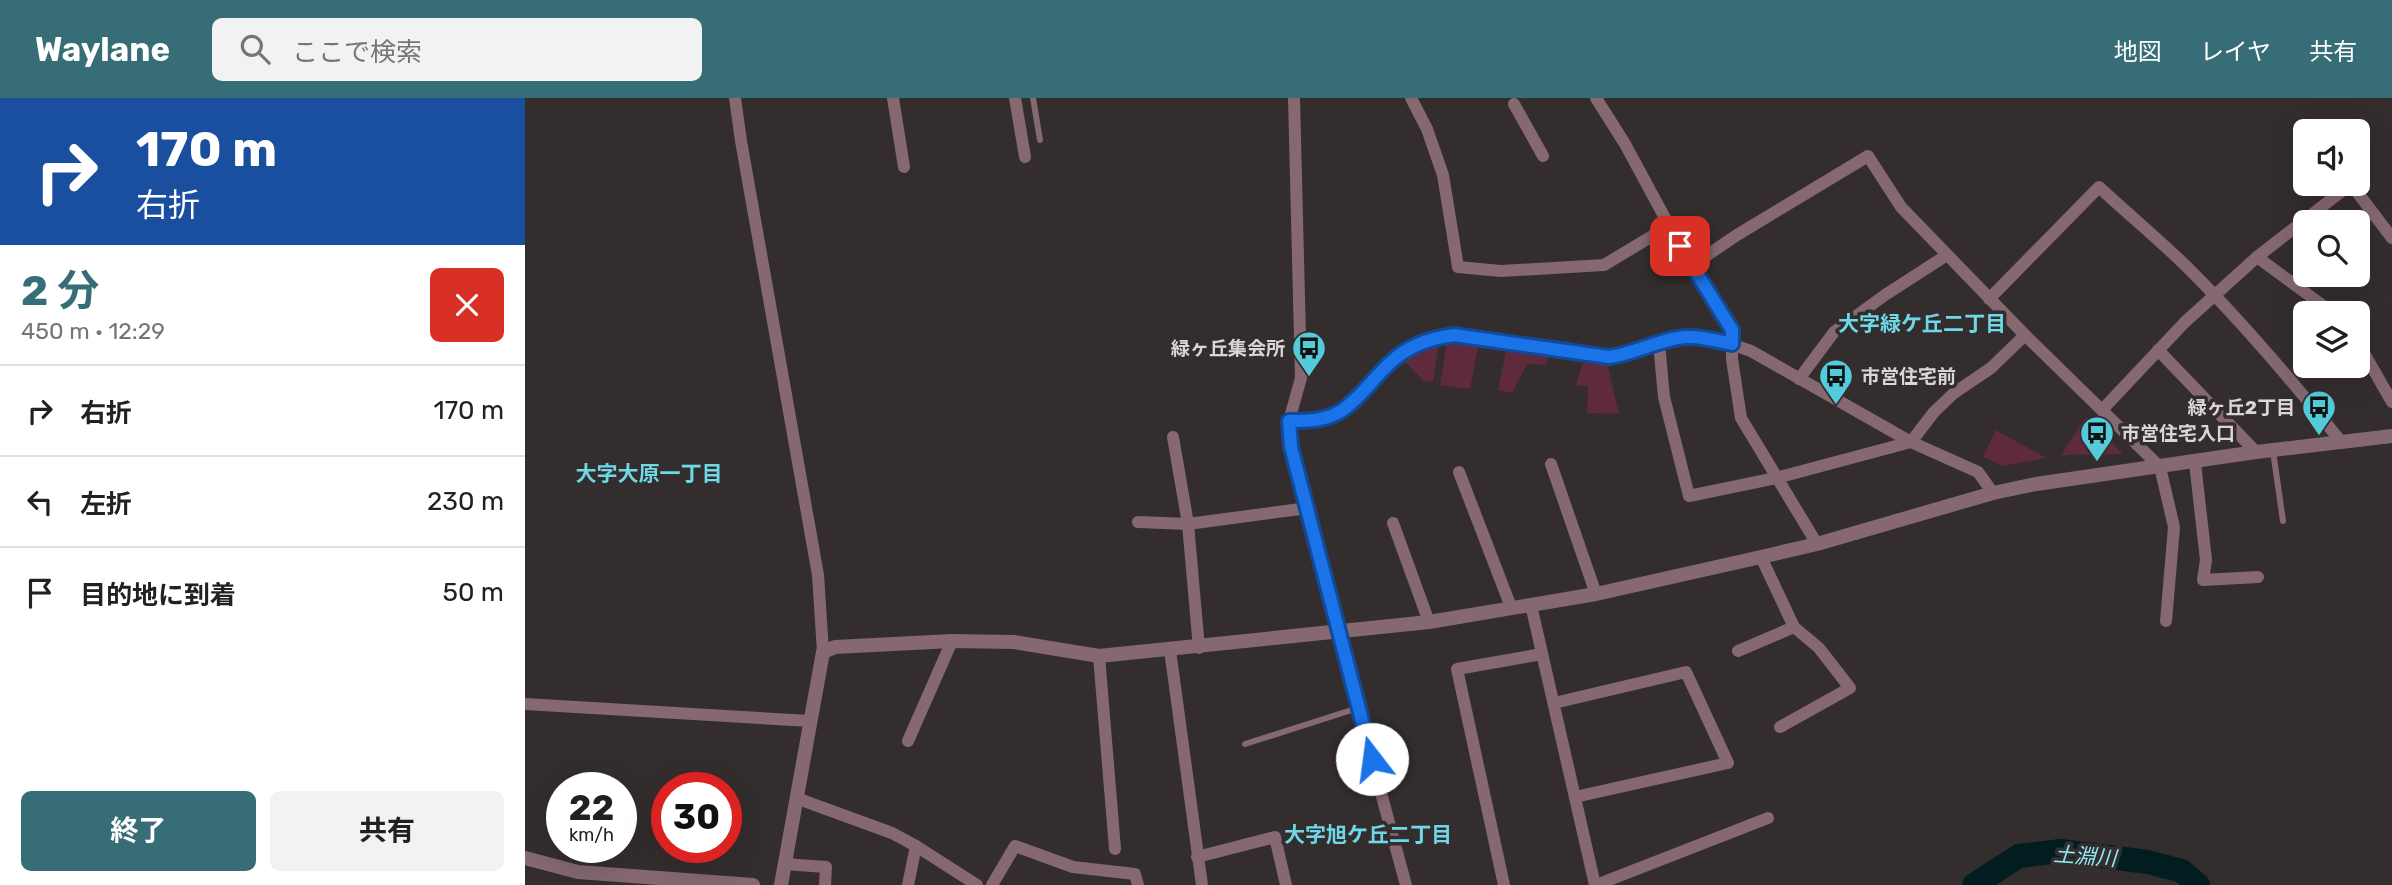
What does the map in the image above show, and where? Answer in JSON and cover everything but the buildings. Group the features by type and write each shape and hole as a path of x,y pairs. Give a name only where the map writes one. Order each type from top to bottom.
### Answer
{"street":[{"path":"735,98 818,575 823,652 781,885"},
{"path":"893,98 904,167"},
{"path":"1015,98 1025,157"},
{"path":"1294,98 1301,378 1289,421 1291,447 1406,885"},
{"path":"1411,98 1427,129 1443,175 1458,267 1501,271 1604,265 1669,226"},
{"path":"1596,98 1625,144 1691,267 1732,330 1741,418 1817,544"},
{"path":"1515,100 1543,156"},
{"path":"1691,267 1782,207 1868,156 1901,207 1947,256 2160,467 2174,527 2166,621"},
{"path":"2102,410 2158,350 2257,257 2351,184 2392,238"},
{"path":"1989,299 2098,187 2215,296 2275,362 2342,443"},
{"path":"1799,379 1834,332 1885,295 1947,256"},
{"path":"2257,257 2317,301"},
{"path":"1289,421 1317,420 1339,412 1360,396 1392,361 1414,346 1435,338 1454,335 1609,357 1679,338 1699,337 1751,351 1911,442 1978,472 1993,493"},
{"path":"1659,343 1664,397 1689,496 1776,478 1911,442 1934,412 1954,393 1991,368 2025,335"},
{"path":"2158,350 2256,452"},
{"path":"2370,364 2392,402"},
{"path":"823,652 835,647 952,641 1014,642 1099,656 1199,648 1429,622 1596,594 1761,557 1817,544 1993,493 2036,484 2195,463 2256,452 2392,436"},
{"path":"1173,437 1188,524 1199,648"},
{"path":"2195,463 2206,560 2203,580 2258,577"},
{"path":"1551,464 1596,594"},
{"path":"1459,472 1511,607"},
{"path":"1138,522 1188,524 1308,508"},
{"path":"1393,523 1429,622"},
{"path":"1761,557 1794,626 1819,648 1850,688 1780,727"},
{"path":"1531,606 1596,885 1768,818"},
{"path":"1738,651 1794,626"},
{"path":"908,741 952,641"},
{"path":"1170,650 1202,885"},
{"path":"1504,885 1457,669 1542,654"},
{"path":"1099,656 1115,849"},
{"path":"1554,703 1686,672 1728,763 1575,797"},
{"path":"525,704 810,721"},
{"path":"796,798 892,834 977,885"},
{"path":"1197,857 1275,837 1286,885"},
{"path":"908,885 916,846"},
{"path":"992,885 1015,846 1073,867 1135,874 1138,885"},
{"path":"525,858 577,878 753,885"},
{"path":"784,864 826,867 825,885"}],"lane":[{"path":"1033,98 1040,140"},
{"path":"2273,450 2283,520"},
{"path":"1245,744 1358,708"}],"shaded area":[{"path":"1447,341 1479,342 1470,389 1440,385"},
{"path":"1439,342 1433,382 1424,381 1402,359"},
{"path":"1507,346 1550,351 1546,365 1527,364 1512,393 1498,390"},
{"path":"1584,359 1607,363 1619,414 1587,413 1588,387 1576,385"},
{"path":"2086,417 2123,454 2061,455"},
{"path":"1996,430 2046,458 2003,466 1983,457"}],"waterway":[{"name":"土淵川","path":"1974,885 2019,856 2061,851 2148,862 2182,871 2198,885"}],"place":[{"name":"緑ヶ丘集会所","path":"1309,378"},
{"name":"市営住宅前","path":"1836,406"},
{"name":"緑ヶ丘2丁目","path":"2319,437"},
{"name":"市営住宅入口","path":"2097,463"}],"district":[{"name":"大字緑ケ丘二丁目","path":"1922,323"},
{"name":"大字大原一丁目","path":"649,473"},
{"name":"大字旭ケ丘二丁目","path":"1368,834"}],"route":[{"path":"1372,759 1291,447 1289,421 1317,420 1339,412 1360,396 1392,361 1414,346 1435,338 1454,335 1609,357 1679,338 1699,337 1732,344 1732,330 1680,246"}]}
